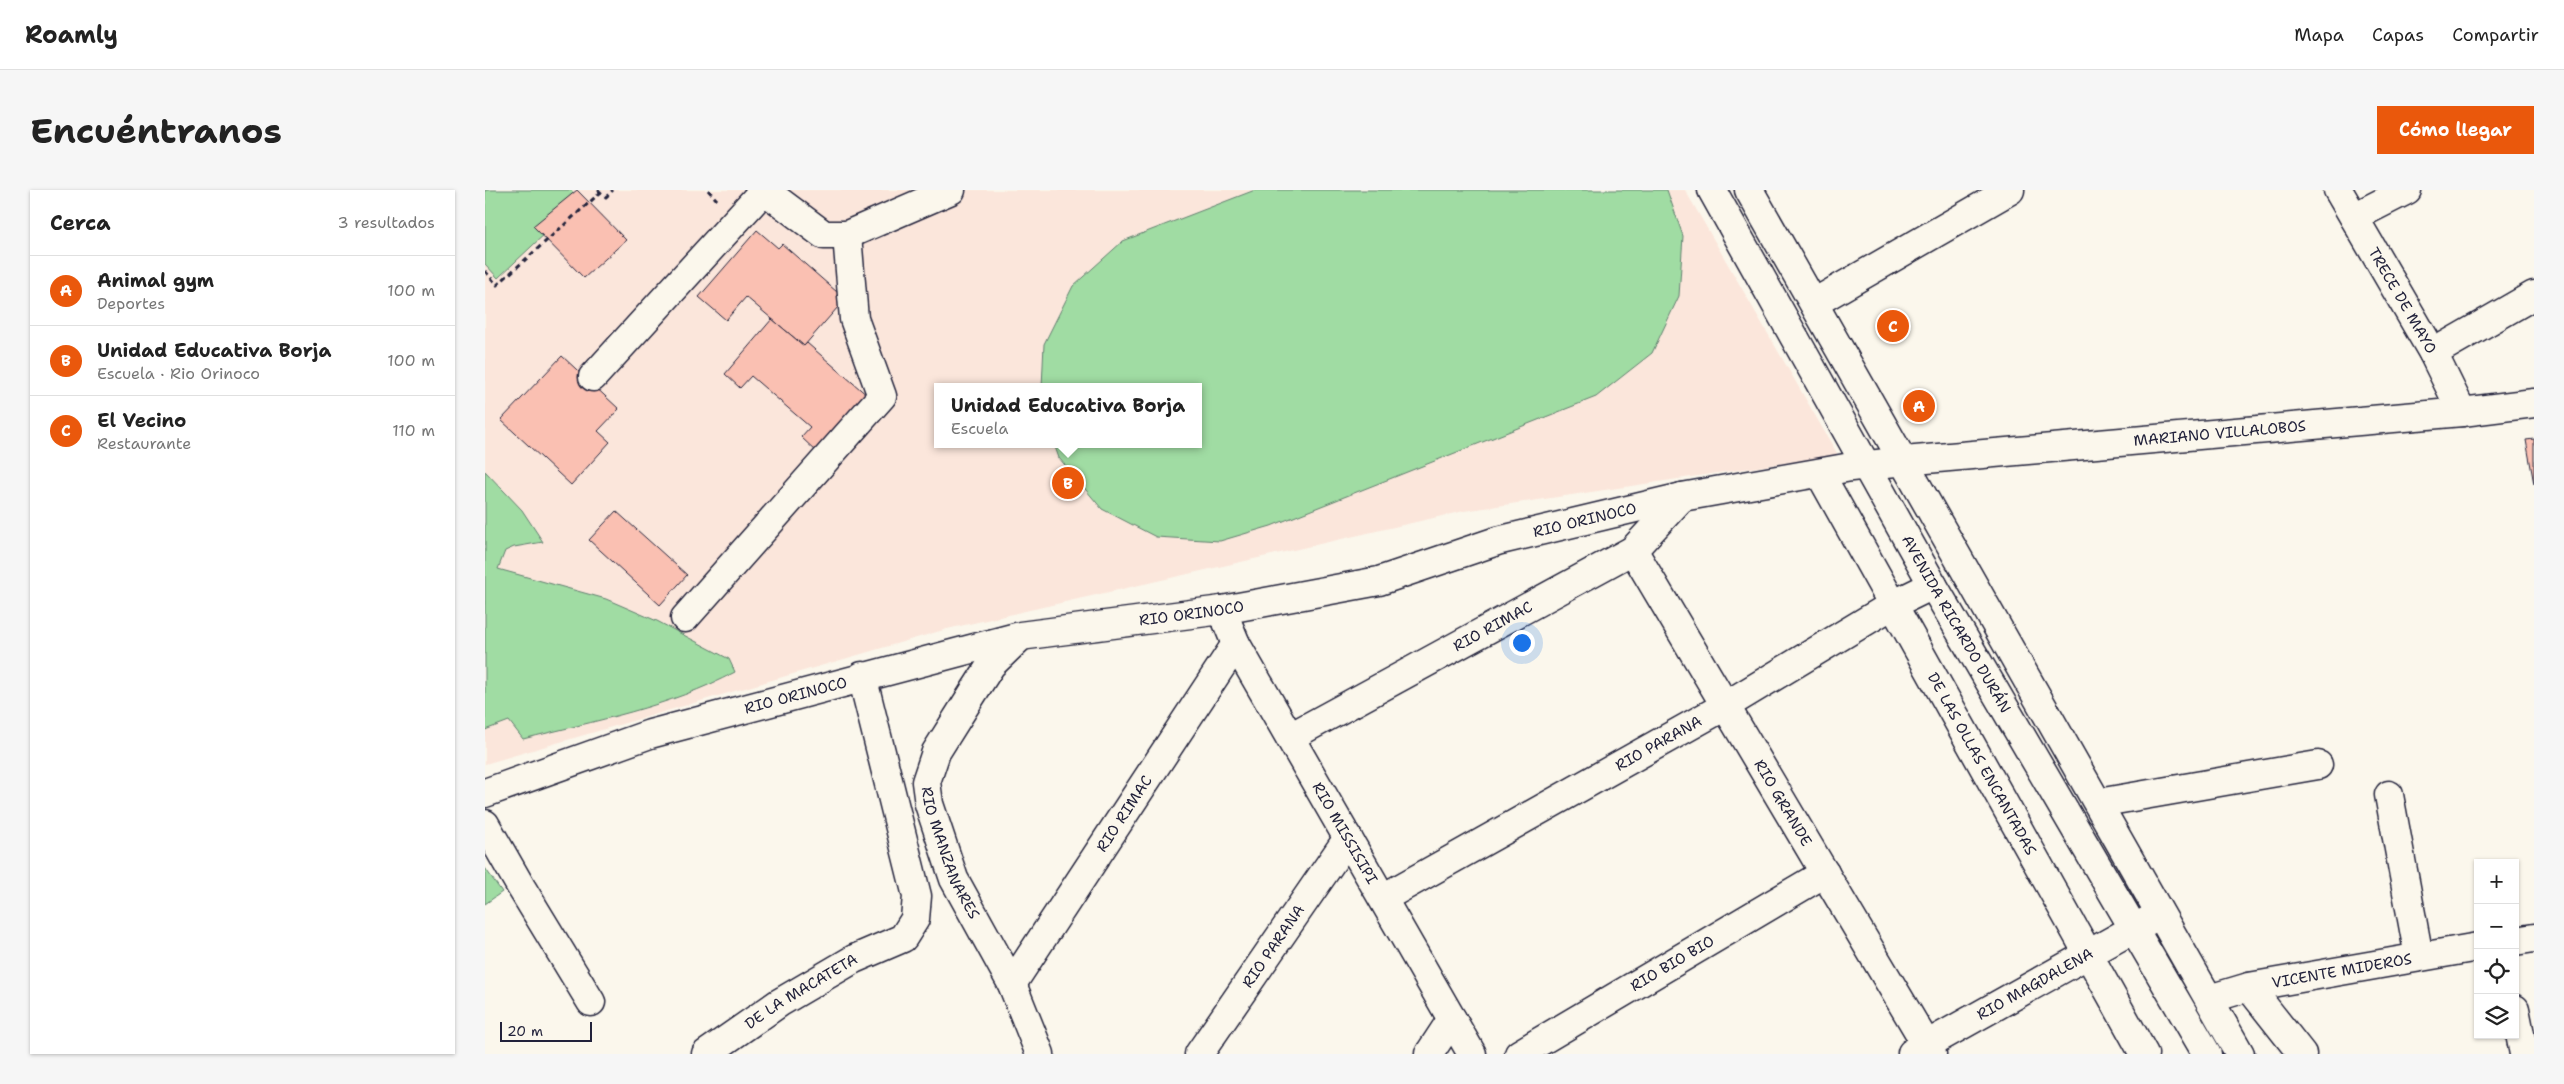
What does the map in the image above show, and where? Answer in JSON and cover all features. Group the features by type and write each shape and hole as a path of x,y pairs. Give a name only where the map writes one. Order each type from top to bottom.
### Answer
{"street":[{"path":"593,377 764,190 824,235 847,235 951,190"},
{"name":"AVENIDA RICARDO DURÁN","path":"1712,190 1933,585 2207,1054"},
{"path":"1749,190 2240,1054"},
{"path":"1814,304 2010,190"},
{"name":"TRECE DE MAYO","path":"2338,190 2433,353 2462,412"},
{"path":"2354,217 2407,190"},
{"path":"685,618 882,396 855,319 847,235"},
{"path":"2433,353 2534,296"},
{"name":"MARIANO VILLALOBOS","path":"1904,461 2462,412 2534,403"},
{"name":"RIO ORINOCO","path":"485,793 650,734 862,676 1020,636 1222,610 1379,581 1497,540 1682,497 1867,465 1904,461"},
{"name":"DE LAS OLLAS ENCANTADAS","path":"1820,474 2144,1054"},
{"name":"RIO RIMAC","path":"1290,737 1633,550 1682,497"},
{"name":"RIO GRANDE","path":"1633,550 1825,873 1923,1051"},
{"name":"RIO PARANA","path":"1383,898 1725,706 1893,604 1933,585"},
{"name":"RIO MISSISIPI","path":"1222,610 1236,644 1472,1054"},
{"name":"RIO MANZANARES","path":"1020,636 991,665 937,752 926,782 929,804 953,879 1012,984 1040,1054"},
{"name":"RIO RIMAC","path":"1012,984 1236,644"},
{"name":"DE LA MACATETA","path":"706,1054 779,1003 854,959 903,938 915,919 917,896 862,676"},
{"path":"2098,803 2318,765"},
{"path":"2389,796 2419,957"},
{"path":"485,824 591,1002"},
{"name":"RIO PARANA","path":"1199,1054 1348,838"},
{"name":"RIO BIO BIO","path":"1519,1054 1825,873"},
{"name":"RIO MAGDALENA","path":"1923,1051 2159,914"},
{"path":"2519,940 2534,938"},
{"name":"VICENTE MIDEROS","path":"2209,999 2249,987 2474,948"},
{"path":"2249,987 2302,1054"},
{"path":"1429,1054 1452,1019"},
{"path":"2519,1029 2524,1054"}],"path":[{"path":"485,271 497,285 600,191 606,197 613,190"}],"shaded area":[{"path":"485,190 1685,190 1838,455 1464,511 947,629 485,764"}],"green space":[{"path":"485,190 571,190 581,200 498,278 485,264"},
{"path":"1255,190 1667,190 1683,236 1679,296 1652,353 1596,397 1271,526 1220,541 1156,537 1102,509 1059,458 1055,448 1202,448 1202,383 1042,383 1044,344 1073,286 1123,241"},
{"path":"485,471 522,510 543,542 514,547 505,551 498,569 606,599 657,621 729,659 735,672 684,695 658,704 523,739 509,721 485,730"},
{"path":"485,868 502,892 485,904"}],"building":[{"path":"577,190 626,240 584,278 533,226"},
{"path":"757,230 778,248 782,244 845,299 804,346 746,297 726,320 699,297"},
{"path":"772,319 804,346 807,343 868,396 818,453 801,437 810,427 751,376 740,388 725,374"},
{"path":"562,356 619,409 598,431 610,442 571,485 501,420"},
{"path":"2534,439 2534,484 2526,440"},
{"path":"616,511 687,575 660,605 589,540"}],"place":[{"name":"El Vecino","path":"1893,326"},
{"name":"Animal gym","path":"1919,406"},
{"name":"Unidad Educativa Borja","path":"1068,483"}]}
